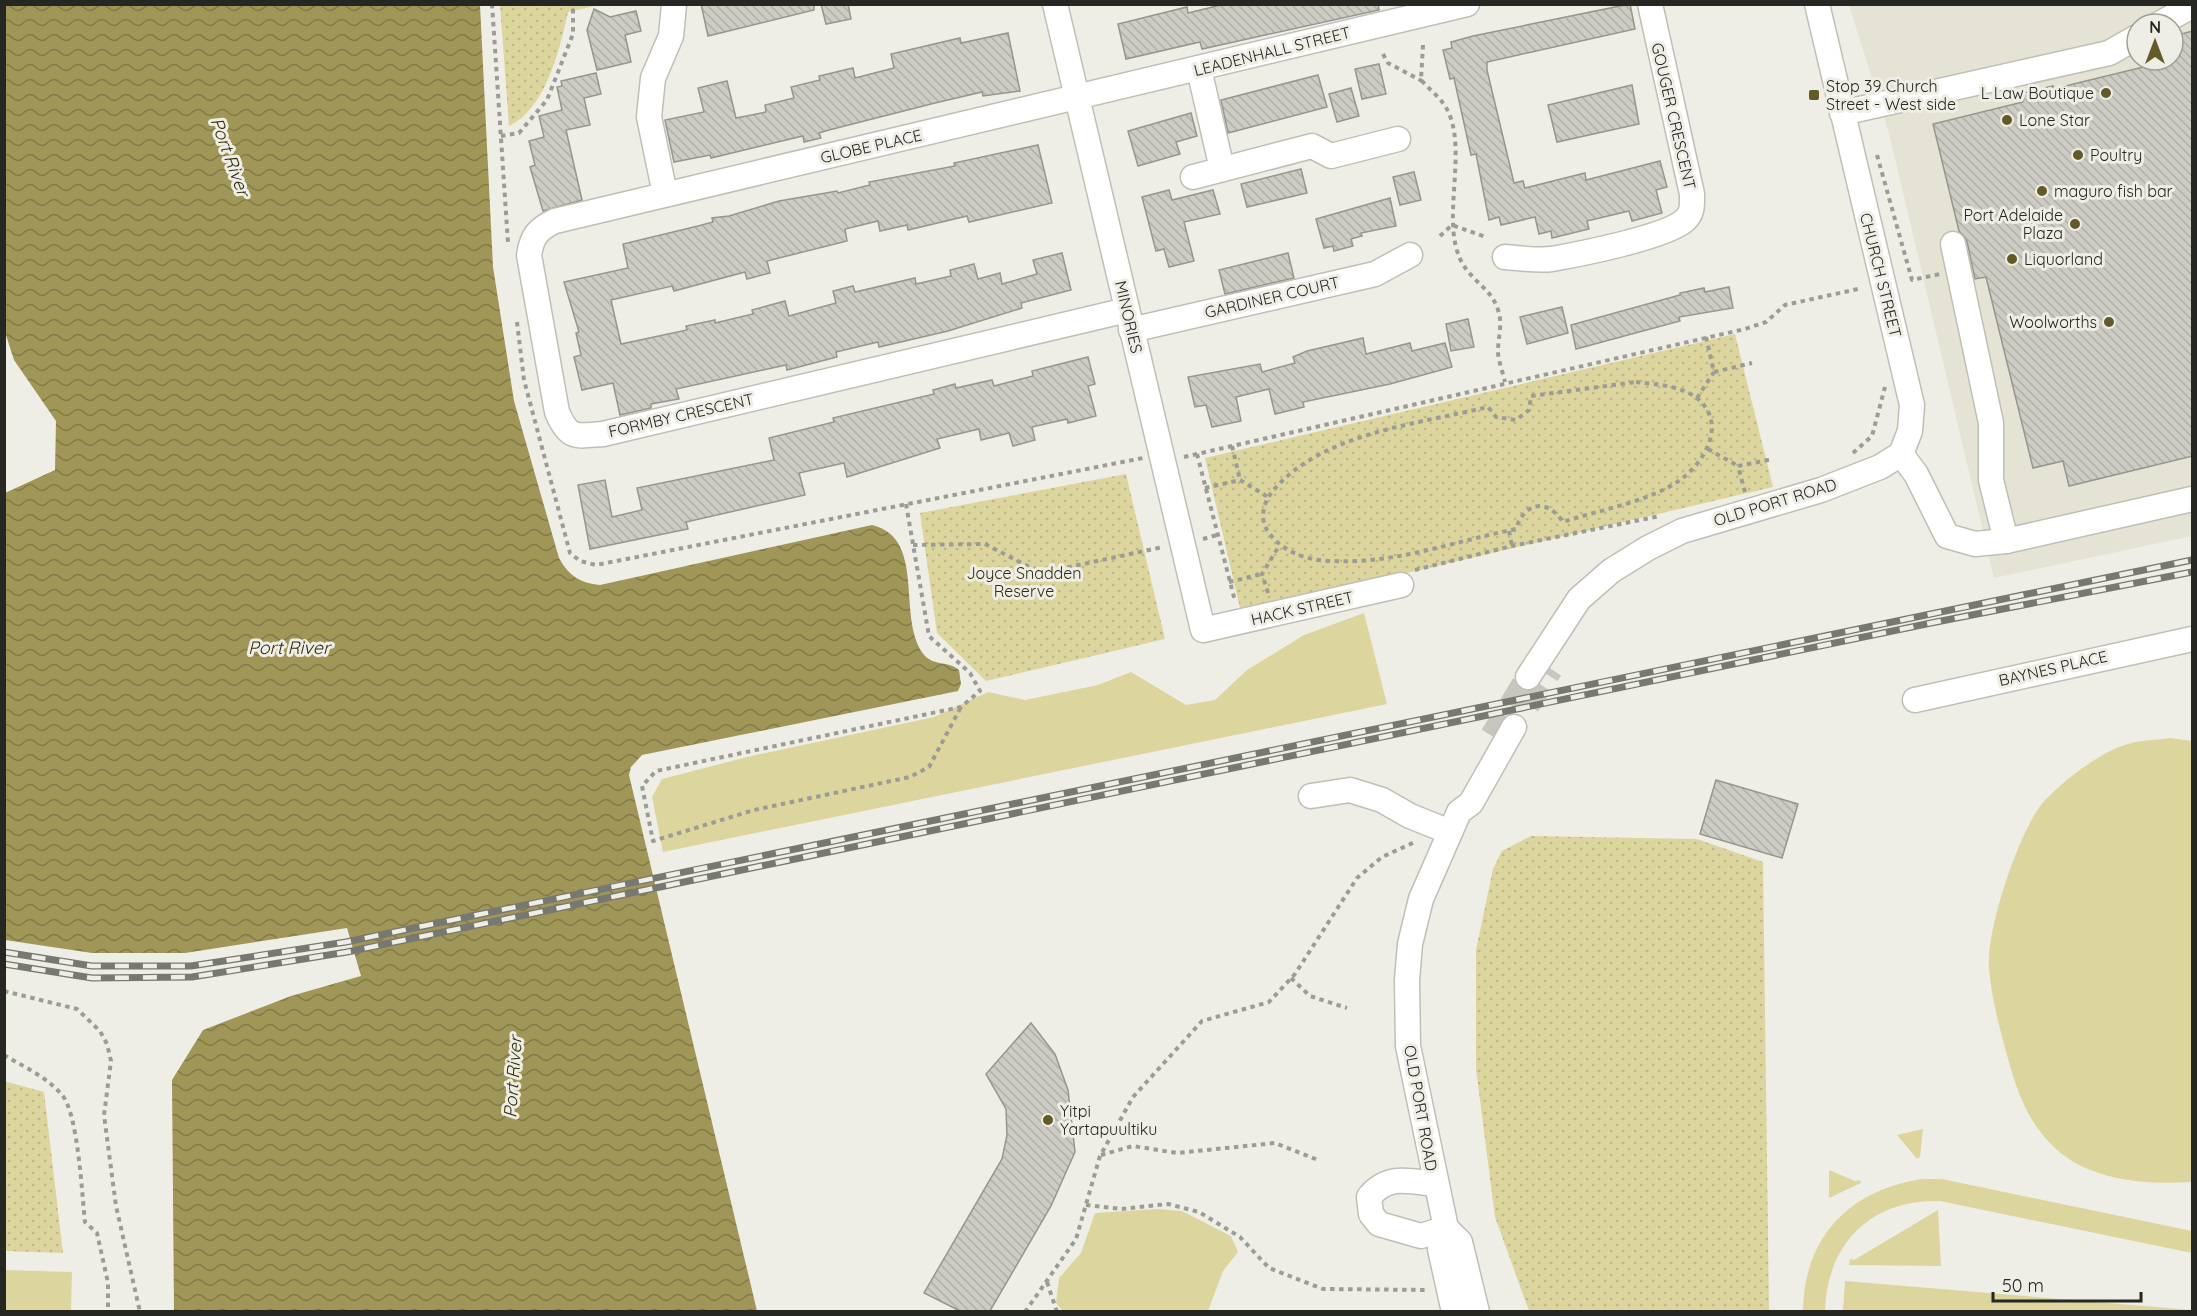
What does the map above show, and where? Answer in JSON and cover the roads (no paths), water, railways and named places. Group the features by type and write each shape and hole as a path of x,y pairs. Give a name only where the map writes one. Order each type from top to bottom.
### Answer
{"street":[{"path":"664,194 649,117 653,78 671,36 674,4"},
{"name":"MINORIES","path":"1055,4 1203,630"},
{"name":"LEADENHALL STREET","path":"1077,98 1199,69 1390,13 1467,4"},
{"name":"GOUGER CRESCENT","path":"1505,257 1550,259 1653,235 1674,228 1687,219 1692,208 1692,194 1650,4"},
{"name":"CHURCH STREET","path":"1817,4 1911,405 1910,431 1901,454"},
{"path":"1842,113 2109,53 2125,44"},
{"path":"1199,69 1222,169"},
{"name":"GLOBE PLACE","path":"664,194 1077,98"},
{"path":"1193,177 1312,146 1331,156 1398,140"},
{"name":"FORMBY CRESCENT","path":"664,194 555,221 539,228 531,240 530,255 557,412 564,429 576,436 603,434 1129,320"},
{"path":"1953,244 1991,423 1991,480 2006,541"},
{"name":"GARDINER COURT","path":"1129,320 1375,274 1410,255"},
{"path":"1901,454 1916,474 1947,536 1975,544 2006,541 2193,499"},
{"name":"OLD PORT ROAD","path":"1528,677 1579,599 1611,571 1648,548 1692,527 1821,490 1880,466 1901,454"},
{"name":"OLD PORT ROAD","path":"1551,669 1569,636 1592,606 1648,548"},
{"name":"HACK STREET","path":"1203,630 1401,585"},
{"name":"BAYNES PLACE","path":"1915,700 2193,639"},
{"name":"OLD PORT ROAD","path":"1478,1311 1460,1242 1447,1230 1435,1184 1408,1046 1407,980 1410,944 1421,899 1455,822 1471,804 1503,732"},
{"path":"1311,796 1350,790 1382,800 1410,816 1455,822"},
{"path":"1435,1184 1392,1181 1378,1185 1369,1197 1371,1214 1379,1224 1422,1236 1447,1230"},
{"name":"OLD PORT ROAD","path":"1447,1230 1440,1249 1454,1311"}],"water":[{"name":"Port River","path":"5,4 480,5 493,267 514,401 559,558 567,570 576,578 600,585 872,525 889,533 900,546 905,563 916,641 929,659 951,665 959,670 961,684 958,691 642,755 631,767 629,775 757,1311 174,1311 172,1080 203,1030 291,996 361,976 347,928 185,953 92,953 5,940 5,493 55,470 56,421 14,360 5,332"}],"tunnel":[{"path":"1528,705 1551,669"},
{"path":"1492,736 1528,677"}],"railway":[{"path":"4,952 92,966 191,966 346,942 2192,560"},
{"path":"4,964 92,978 192,977 347,952 1931,623 2192,572"}],"place":[{"name":"L Law Boutique","path":"2106,93"},
{"name":"Stop 39 Church Street - West side","path":"1814,95"},
{"name":"Lone Star","path":"2007,120"},
{"name":"Poultry","path":"2078,155"},
{"name":"maguro fish bar","path":"2042,191"},
{"name":"Port Adelaide Plaza","path":"2075,224"},
{"name":"Liquorland","path":"2012,259"},
{"name":"Woolworths","path":"2109,322"},
{"name":"Yitpi Yartapuultiku","path":"1048,1120"}],"park label":[{"name":"Joyce Snadden Reserve","path":"1024,582"}]}
